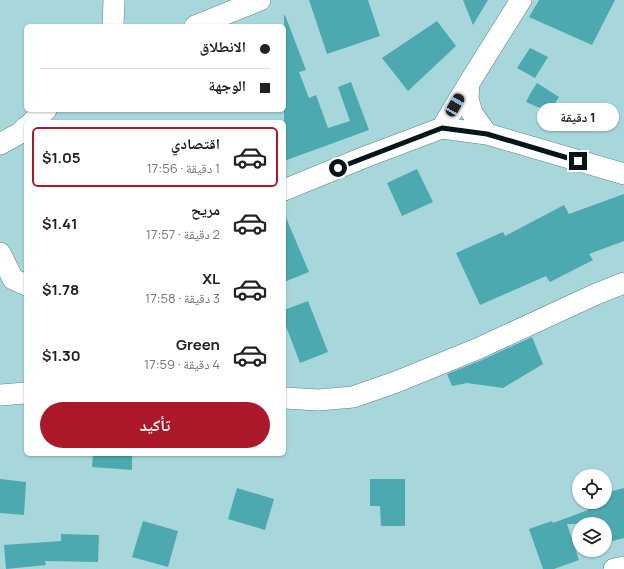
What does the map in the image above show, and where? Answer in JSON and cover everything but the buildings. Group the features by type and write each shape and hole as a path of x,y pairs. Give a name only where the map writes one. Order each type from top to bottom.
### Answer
{"street":[{"path":"114,0 114,24"},
{"path":"200,24 260,0"},
{"path":"442,128 522,0"},
{"path":"469,83 468,99 472,112 487,134"},
{"path":"34,120 44,112"},
{"path":"286,189 442,128 487,134 624,174"},
{"path":"0,144 20,133 24,129"},
{"path":"0,252 13,279 24,284"},
{"path":"286,398 318,400 353,397 396,382 477,349 594,295 624,283"},
{"path":"0,395 24,393"},
{"path":"614,569 624,567"}],"route":[{"path":"338,168 442,128 487,134 578,161"}]}
